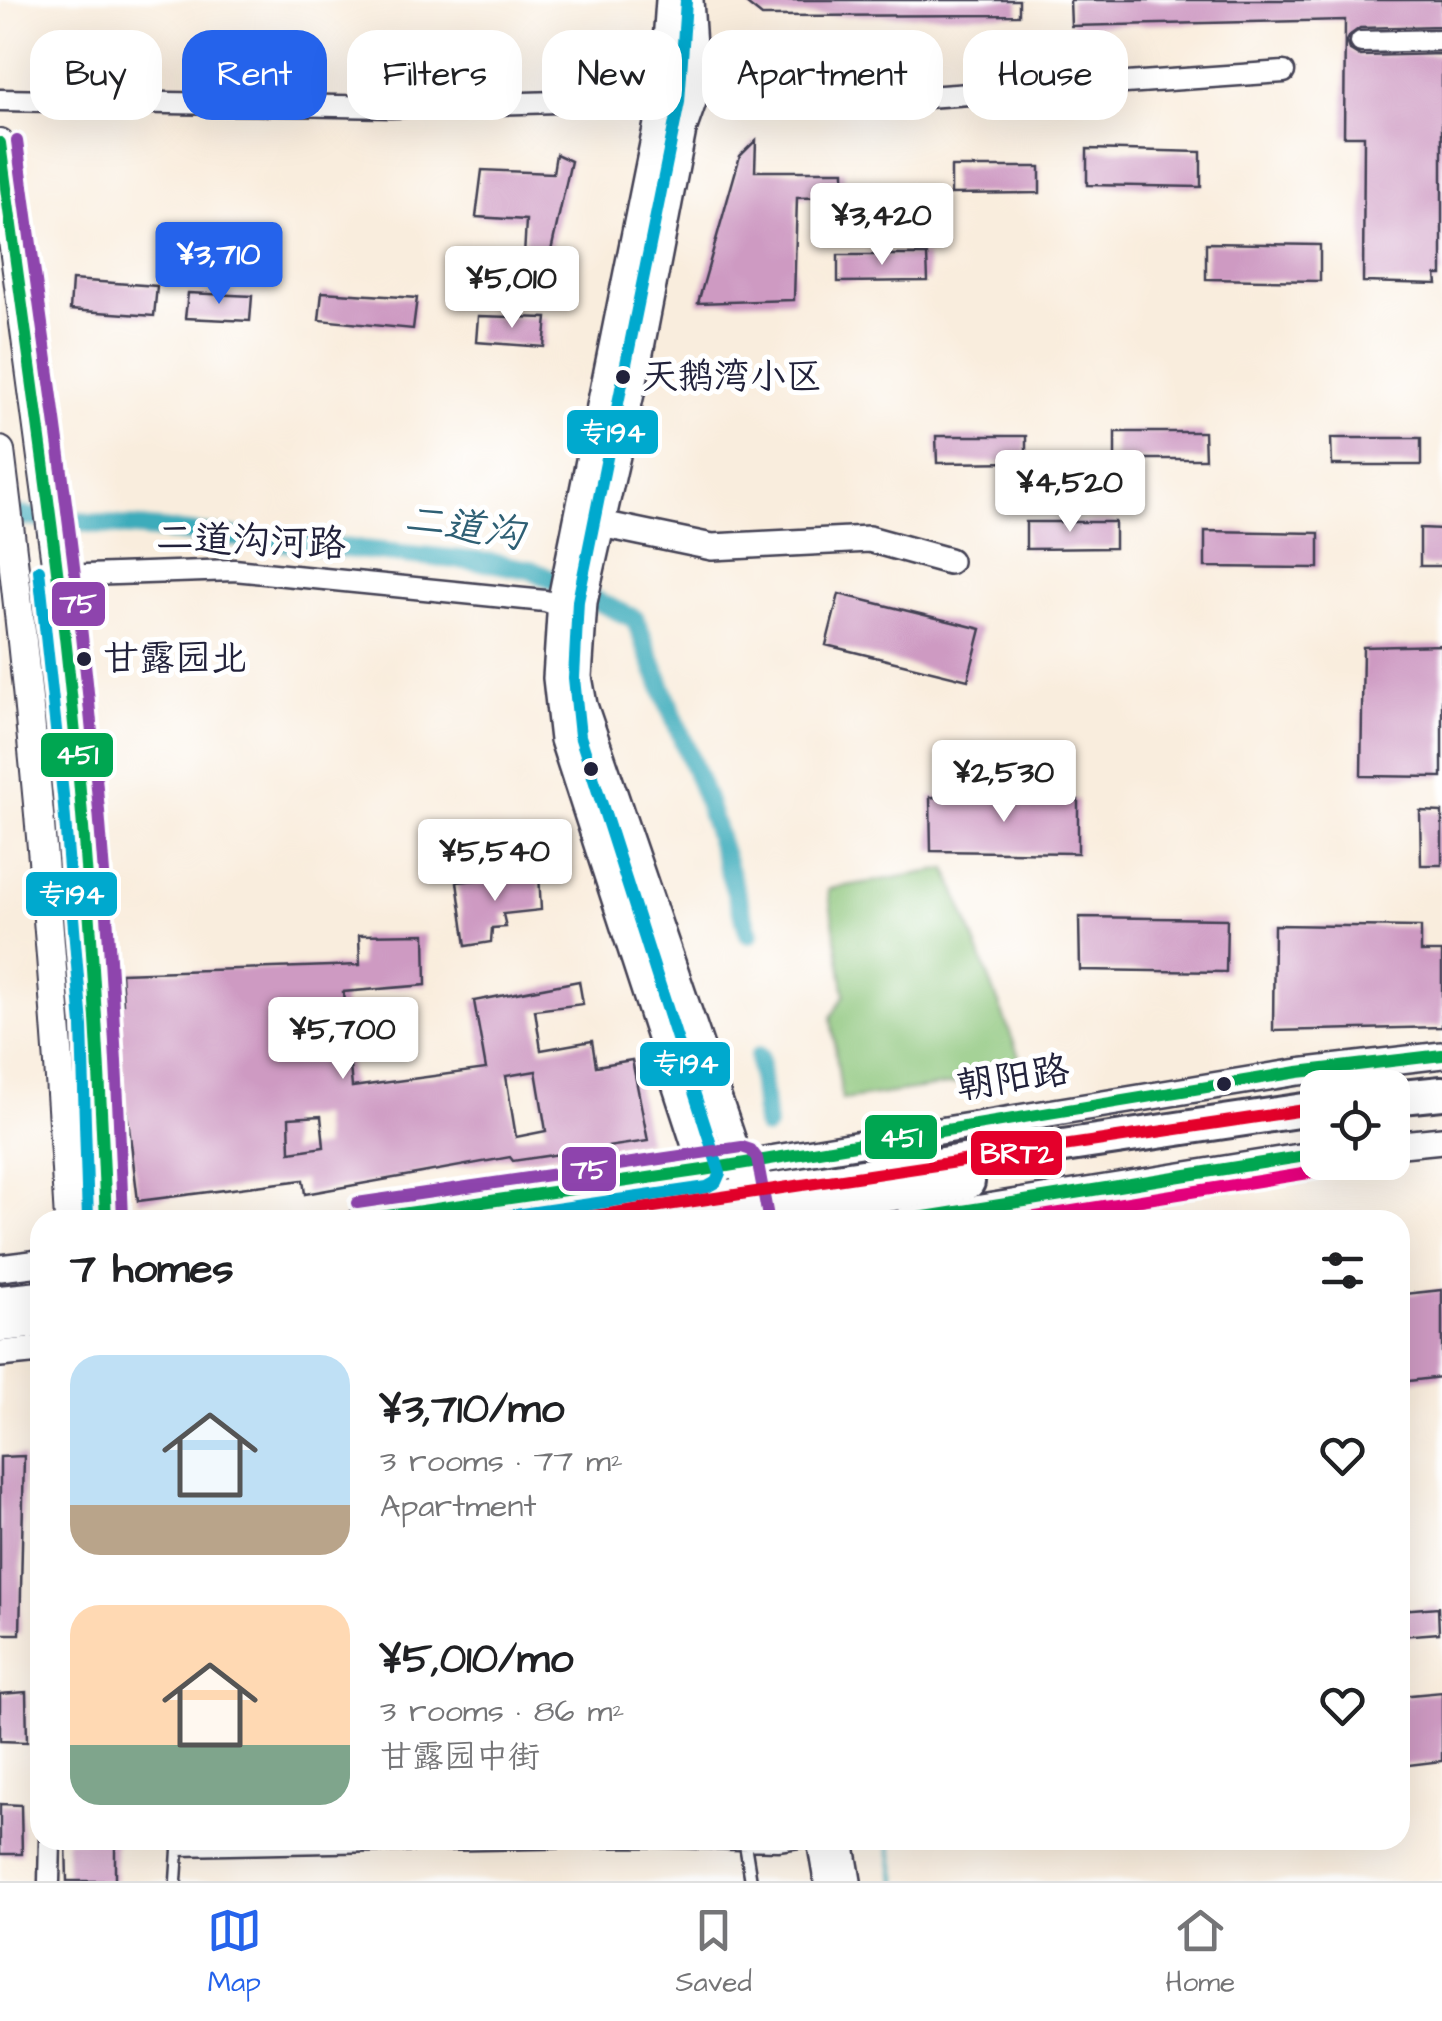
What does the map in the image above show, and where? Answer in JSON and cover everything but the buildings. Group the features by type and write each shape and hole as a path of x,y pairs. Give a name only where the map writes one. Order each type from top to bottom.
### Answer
{"highway":[{"path":"1410,1096 1442,1093"},
{"name":"朝阳路","path":"731,1200 1300,1111"},
{"path":"1410,1115 1442,1112"},
{"name":"朝阳路","path":"650,1210 1300,1128"},
{"path":"0,1302 30,1299"},
{"path":"0,1325 30,1322"}],"main road":[{"path":"0,143 57,572 80,793 99,1026 106,1210"},
{"path":"0,451 58,1025 68,1210"}],"street":[{"path":"667,30 669,0"},
{"path":"690,0 696,93 684,130 639,358 588,521 568,602 556,678 563,740 731,1200"},
{"path":"1361,42 1442,40"},
{"path":"696,93 884,100 1284,72"},
{"path":"0,100 390,107 542,103"},
{"path":"588,521 658,120"},
{"path":"588,521 712,548 869,539 949,561"},
{"name":"二道沟河路","path":"57,572 234,570 568,602"},
{"path":"568,602 584,705 731,1200"},
{"name":"朝阳路","path":"546,1210 731,1200 1298,1072 1442,1055"},
{"path":"1410,1143 1442,1140"},
{"path":"968,1210 1300,1157"},
{"path":"0,1268 30,1264"},
{"path":"0,1354 30,1351"},
{"path":"48,1881 50,1850"},
{"path":"819,1850 827,1881"},
{"path":"843,1850 848,1881"}],"lane":[{"path":"176,1881 178,1850"},
{"path":"746,1850 751,1881"}],"green space":[{"path":"947,869 1026,1074 842,1100 831,1017 845,995 828,889"}],"waterway":[{"name":"二道沟","path":"0,514 494,563 531,570 635,619 705,796 749,934"},
{"name":"二道沟","path":"759,1057 766,1126"},
{"name":"二道沟","path":"891,1850 896,1881"}],"transit line":[{"name":"专194","path":"549,1210 707,1187 716,1182 720,1173 580,736 574,678 578,601 679,102 686,1"},
{"name":"75","path":"17,141 68,519 90,717 108,932 123,1210"},
{"name":"451","path":"0,143 66,646 91,933 106,1210"},
{"name":"专194","path":"39,570 82,1026 88,1210"},
{"name":"451","path":"429,1210 703,1170 1298,1072 1442,1055"},
{"name":"BRT2","path":"634,1210 1300,1111"},
{"name":"75","path":"357,1203 742,1147 757,1158 767,1210"},
{"name":"451","path":"968,1210 1300,1157"},
{"path":"1079,1210 1300,1174"}],"place":[{"name":"天鹅湾小区","path":"623,377"},
{"name":"甘露园北","path":"84,659"}]}
